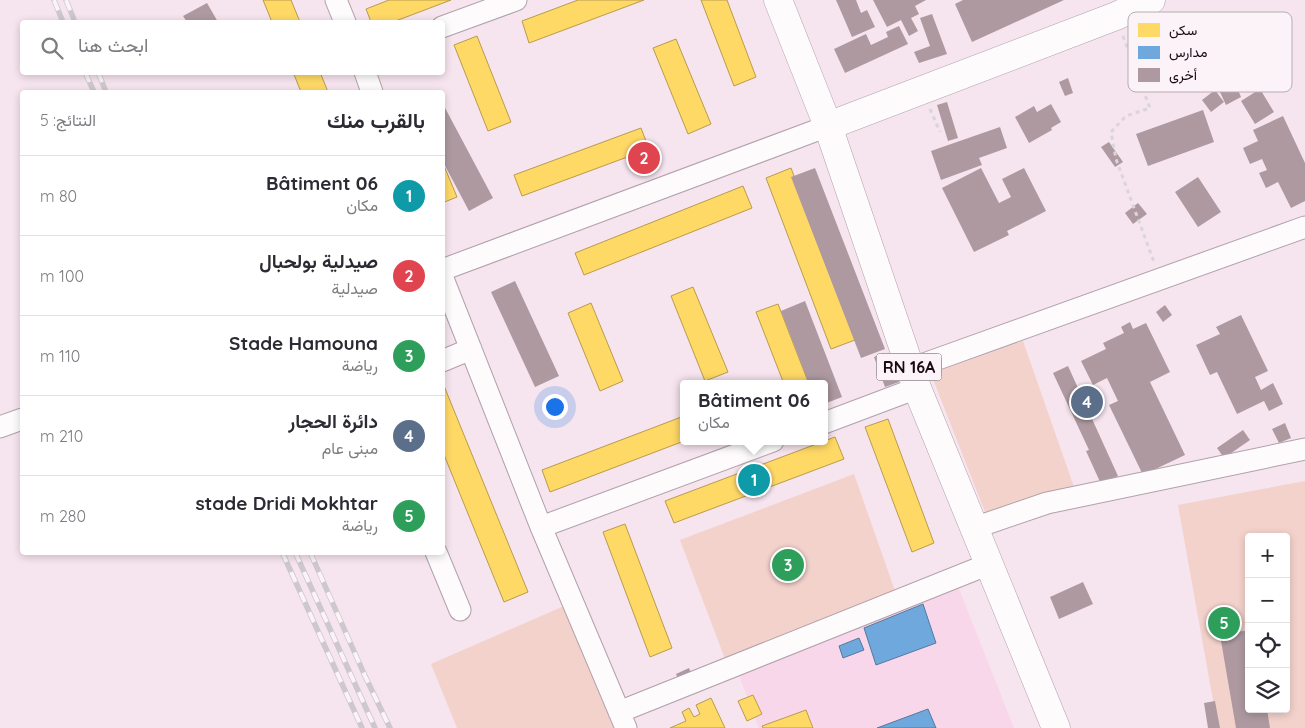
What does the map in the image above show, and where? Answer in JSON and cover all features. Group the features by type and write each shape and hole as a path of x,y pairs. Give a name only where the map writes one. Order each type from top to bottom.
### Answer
{"main road":[{"name":"RN 16A","path":"778,0 828,126 914,378 1056,728"},
{"path":"828,126 1116,16 1150,0"}],"street":[{"path":"336,0 344,20"},
{"path":"445,26 516,0"},
{"path":"366,75 371,90"},
{"path":"445,269 828,126"},
{"path":"828,421 914,378 1160,279 1305,227"},
{"path":"445,283 541,527 622,720 989,564"},
{"path":"445,360 472,349"},
{"path":"0,427 20,420"},
{"path":"541,527 763,445"},
{"path":"974,528 1047,503 1305,450"},
{"path":"437,555 460,610"}],"path":[{"path":"1116,16 1128,48"},
{"path":"1144,92 1150,108 1126,116 1111,132 1116,159 1160,279"}],"shaded area":[{"path":"1023,341 1074,487 985,512 931,374"},
{"path":"854,474 895,591 725,659 680,540"},
{"path":"1305,481 1305,728 1218,728 1178,505"},
{"path":"957,584 1014,728 759,728 738,673"},
{"path":"564,606 616,728 457,728 431,664"}],"building: سكن":[{"path":"263,0 291,0 299,20 271,20"},
{"path":"389,0 451,0 398,20 370,20 366,9"},
{"path":"578,0 644,0 529,43 522,21"},
{"path":"701,0 727,0 756,77 734,86"},
{"path":"477,36 511,122 488,131 454,45"},
{"path":"676,39 711,124 688,134 653,48"},
{"path":"294,75 321,75 327,90 300,90"},
{"path":"641,128 649,149 522,196 514,175"},
{"path":"445,168 457,197 445,202"},
{"path":"791,168 855,340 831,349 766,178"},
{"path":"743,186 752,208 584,275 575,253"},
{"path":"693,287 728,372 705,380 671,296"},
{"path":"591,303 623,381 600,391 568,313"},
{"path":"778,304 807,380 782,380 756,312"},
{"path":"445,388 528,592 504,602 445,457"},
{"path":"680,418 680,443 550,492 542,470"},
{"path":"888,419 934,543 912,552 865,427"},
{"path":"835,437 844,459 674,523 665,501 814,445 828,445 828,440"},
{"path":"625,524 672,648 650,657 603,532"},
{"path":"753,695 762,714 747,721 738,701"},
{"path":"711,698 725,728 670,728 686,721 682,712 689,708 694,717 700,714 696,705"},
{"path":"806,710 813,728 763,728 762,726"}],"building: مدارس":[{"path":"923,604 936,643 876,665 864,628"},
{"path":"859,638 864,650 843,658 839,646"},
{"path":"928,709 936,728 877,728"}],"building: أخرى":[{"path":"836,0 856,0 861,13 867,10 875,27 852,37"},
{"path":"873,0 926,0 915,6 919,14 911,18 918,31 909,36 901,20 887,27"},
{"path":"963,0 1064,0 972,42 955,4"},
{"path":"207,3 217,20 186,20 183,16"},
{"path":"932,14 947,54 919,63 914,52 930,46 920,18"},
{"path":"899,26 908,44 845,73 834,49 866,34 871,45 888,37 886,32"},
{"path":"1068,78 1073,93 1065,96 1059,82"},
{"path":"1212,92 1216,92 1224,102 1211,112 1202,100"},
{"path":"1220,92 1239,92 1241,97 1226,105"},
{"path":"1255,92 1262,92 1274,112 1255,124 1241,101"},
{"path":"947,102 958,138 948,141 937,105"},
{"path":"1051,104 1061,122 1051,128 1052,130 1029,143 1015,117 1034,106 1037,112"},
{"path":"445,108 493,198 469,211 445,166"},
{"path":"1203,110 1214,142 1148,166 1136,134"},
{"path":"1283,116 1305,163 1305,201 1291,208 1278,182 1266,188 1259,173 1267,170 1262,159 1250,164 1243,148 1258,141 1253,130"},
{"path":"1000,127 1007,148 979,158 982,165 941,180 931,151"},
{"path":"1109,142 1123,162 1115,167 1101,147"},
{"path":"815,168 885,349 861,358 791,177"},
{"path":"981,168 999,203 1011,197 1002,179 1024,168 1046,211 1007,231 1009,235 974,252 942,188"},
{"path":"1198,177 1221,212 1198,227 1175,192"},
{"path":"1138,203 1147,214 1133,224 1125,213"},
{"path":"515,281 559,376 535,387 491,292"},
{"path":"805,301 842,397 828,402 828,380 807,380 781,311"},
{"path":"1165,305 1172,315 1163,322 1156,312"},
{"path":"1241,315 1268,371 1255,377 1261,390 1273,383 1283,404 1269,411 1264,401 1237,414 1217,372 1210,375 1196,345 1220,334 1216,327"},
{"path":"1130,322 1133,329 1146,323 1170,372 1150,382 1185,455 1143,475 1109,405 1118,401 1107,378 1093,385 1081,361 1106,349 1103,343 1124,333 1121,327"},
{"path":"882,354 886,366 893,364 899,382 885,387 874,357"},
{"path":"1068,366 1118,476 1101,484 1086,451 1089,450 1053,373"},
{"path":"1285,423 1291,438 1279,443 1272,429"},
{"path":"1243,430 1250,440 1224,458 1217,448"},
{"path":"1083,582 1093,604 1059,619 1050,597"},
{"path":"1245,631 1245,713 1268,713 1270,728 1236,728 1220,635"},
{"path":"689,668 693,678 680,684 676,674"},
{"path":"1215,701 1220,728 1208,728 1204,703"}],"railway":[{"path":"54,0 62,20"},
{"path":"66,0 74,20"},
{"path":"86,75 93,90"},
{"path":"99,75 105,90"},
{"path":"283,555 362,728"},
{"path":"296,555 375,728"},
{"path":"311,555 390,728"}],"place":[{"name":"صيدلية بولحبال","path":"644,158"},
{"name":"دائرة الحجار","path":"1087,402"},
{"name":"Bâtiment 06","path":"754,480"},
{"name":"Stade Hamouna","path":"788,565"},
{"name":"stade Dridi Mokhtar","path":"1224,623"}]}
